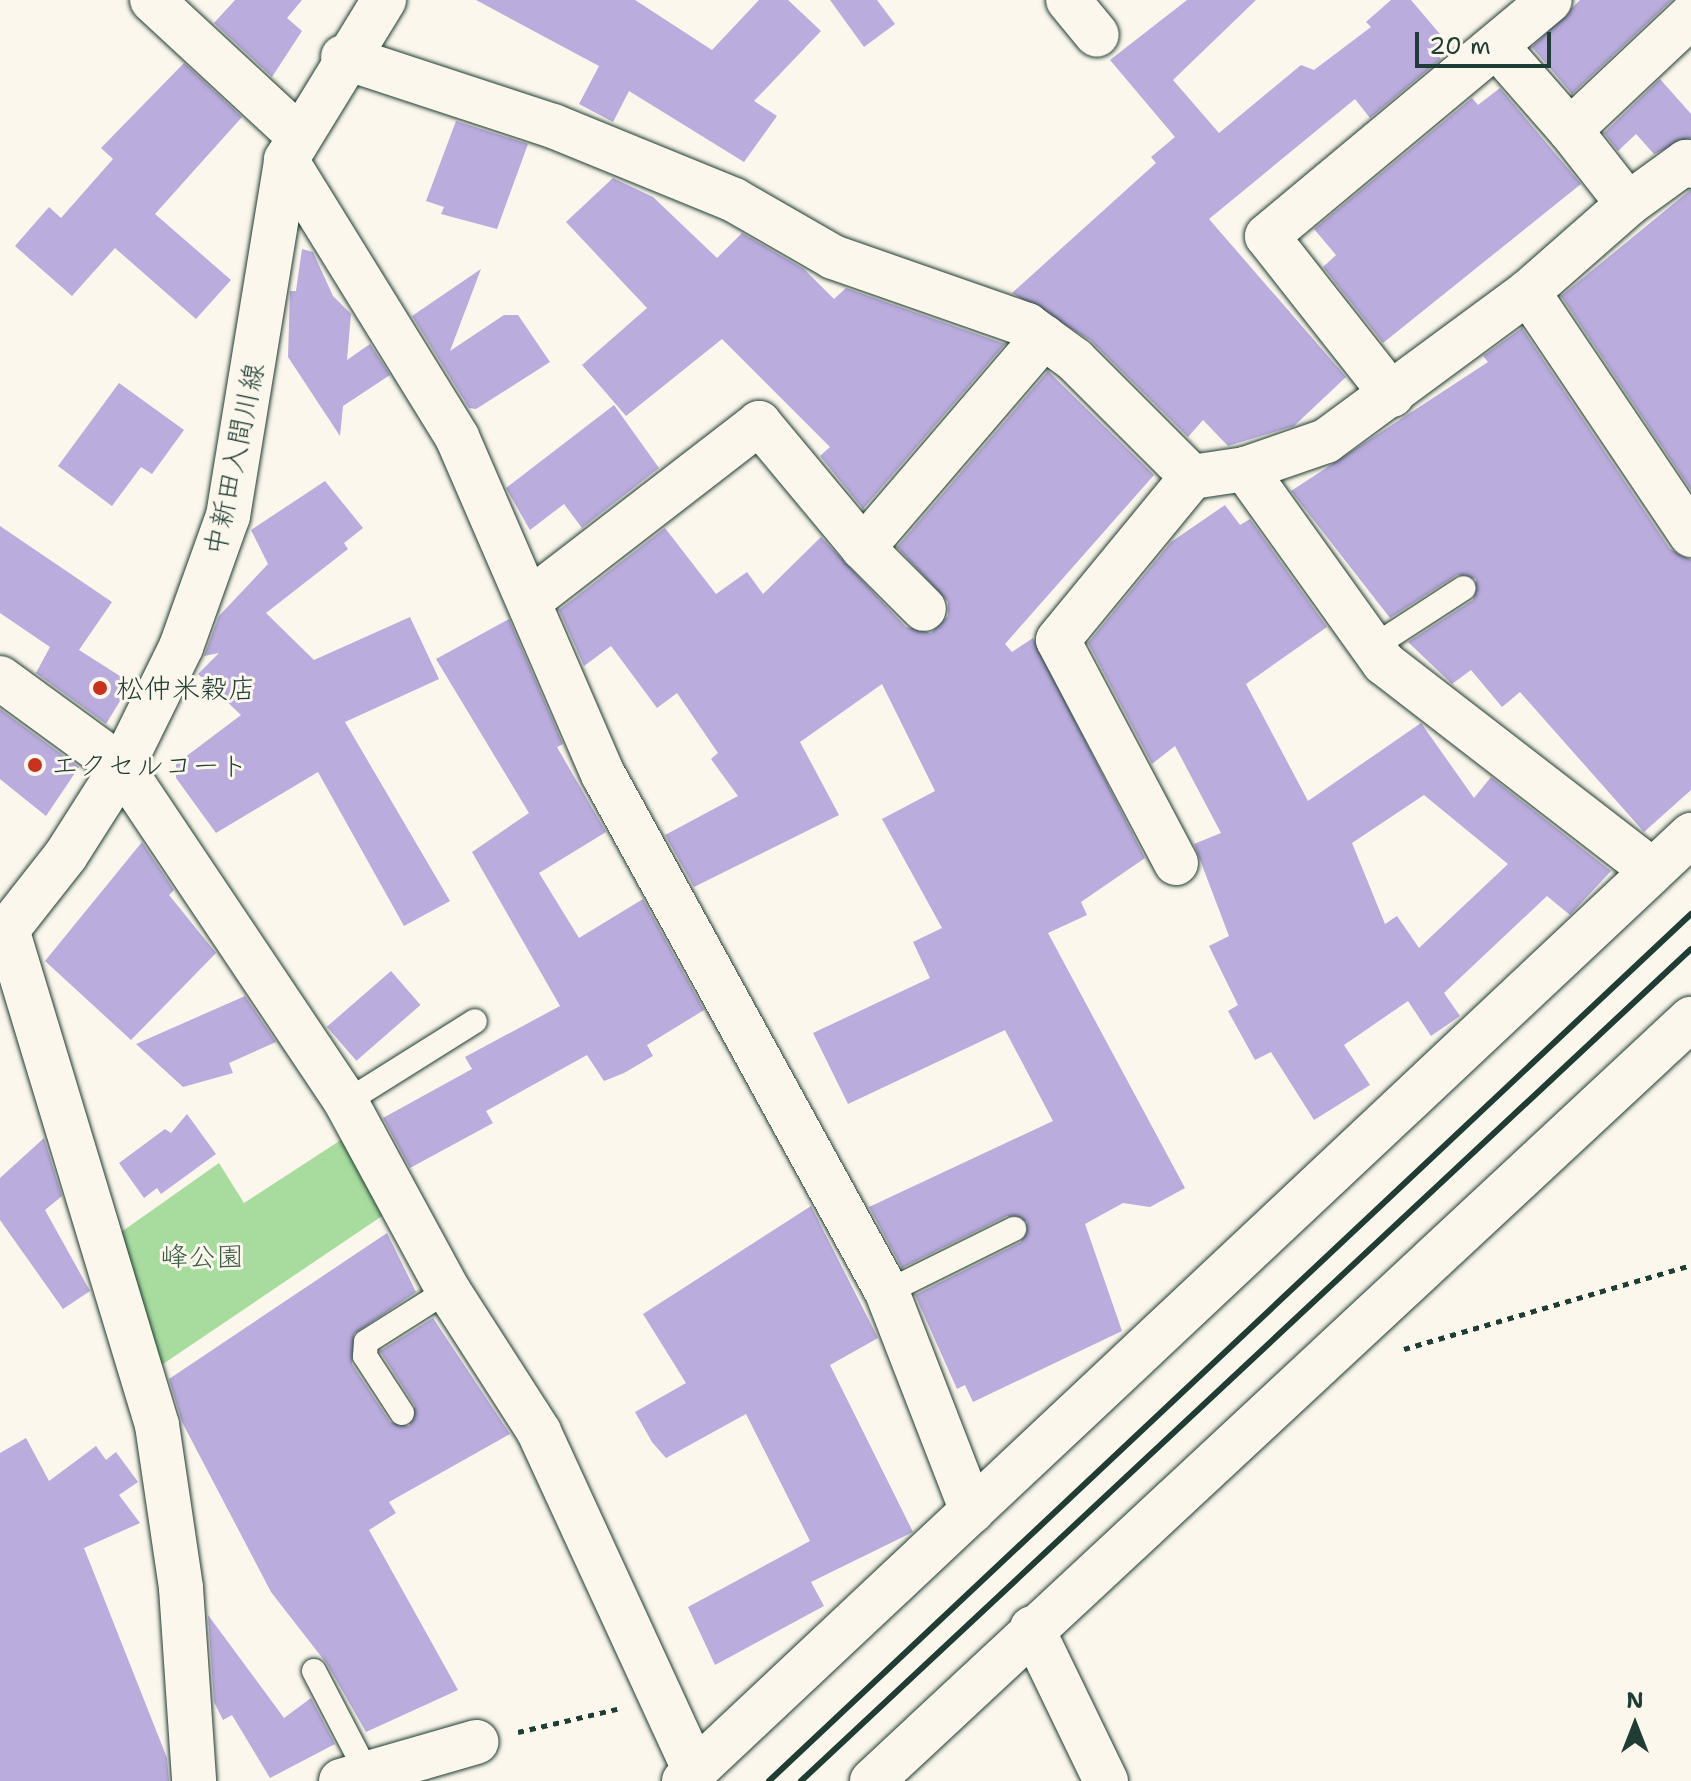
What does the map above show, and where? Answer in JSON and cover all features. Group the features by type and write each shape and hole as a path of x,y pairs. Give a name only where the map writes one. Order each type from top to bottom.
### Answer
{"street":[{"path":"152,0 292,148 457,437 604,776 887,1292 972,1511"},
{"name":"中新田入間川線","path":"4,934 66,855 122,767 181,647 228,516 292,148 343,57 384,0"},
{"path":"1068,0 1097,35"},
{"path":"1392,395 1267,236 1499,49 1550,0"},
{"path":"1570,130 1691,16"},
{"path":"1499,49 1570,130 1628,204"},
{"path":"343,57 553,126 734,200 833,257 1044,337 1192,477"},
{"path":"1176,863 1058,640 1192,477 1245,469 1326,441 1528,292 1628,204 1686,162 1691,166"},
{"path":"1528,292 1691,535"},
{"path":"863,548 1044,337"},
{"path":"529,601 759,423 863,548 924,609"},
{"path":"1245,469 1384,663 1652,870"},
{"path":"0,678 122,767 346,1102 448,1290 539,1432 661,1698 689,1776 1691,835"},
{"path":"4,934 157,1425 181,1588 194,1781"},
{"path":"872,1781 1032,1628 1691,1019"},
{"path":"1032,1628 1106,1781"},
{"path":"353,1775 476,1742"}],"lane":[{"path":"1373,647 1464,588"},
{"path":"346,1102 475,1021"},
{"path":"887,1292 1014,1229"},
{"path":"402,1413 365,1356 366,1342 448,1290"},
{"path":"314,1671 353,1775"}],"path":[{"path":"1387,1354 1691,1265"},
{"path":"476,1742 661,1698"}],"green space":[{"name":"峰公園","path":"347,1136 385,1214 160,1366 117,1235 219,1163 244,1203"}],"building":[{"path":"235,0 302,0 287,18 302,31 272,77 214,23"},
{"path":"476,0 635,0 712,50 759,0 788,0 821,31 754,101 777,116 744,162 629,91 613,122 579,104 599,66"},
{"path":"830,0 877,0 895,24 864,47"},
{"path":"1187,0 1256,0 1173,80 1219,133 1301,65 1314,70 1371,27 1366,22 1391,0 1411,0 1445,40 1434,50 1441,59 1370,118 1355,99 1209,219 1346,377 1294,426 1228,446 1203,420 1188,437 1090,340 1012,293 1156,163 1151,157 1175,137 1110,60"},
{"path":"1580,0 1672,0 1572,94 1532,47"},
{"path":"184,63 242,117 155,214 231,280 196,319 115,248 72,296 15,246 49,207 61,218 113,159 101,148"},
{"path":"1660,79 1691,114 1691,138 1654,154 1636,134 1618,151 1604,133"},
{"path":"1500,88 1581,184 1383,343 1323,267 1336,255 1314,229 1472,98 1478,105"},
{"path":"456,121 528,144 497,229 441,214 444,207 426,201"},
{"path":"613,178 653,197 717,258 742,233 804,269 834,299 846,288 1005,344 863,509 820,456 830,447 722,339 626,416 582,365 647,308 566,222"},
{"path":"1691,190 1691,490 1561,296"},
{"path":"302,249 313,252 333,296 351,314 347,360 370,344 390,375 343,406 340,436 288,357 290,291 296,291"},
{"path":"481,269 450,351 504,315 518,315 550,362 476,409 469,408 412,316"},
{"path":"1522,328 1670,549 1691,560 1691,790 1644,832 1520,692 1502,707 1471,670 1452,684 1408,642 1473,600 1476,579 1457,575 1390,618 1291,491 1488,362 1483,356"},
{"path":"1048,371 1154,475 1005,644 1012,652 1033,638 1145,858 1081,902 1087,915 1048,933 1185,1188 1150,1207 1123,1203 1085,1224 1122,1331 973,1402 965,1385 957,1389 915,1295 1021,1242 1027,1222 1007,1216 902,1268 869,1207 1053,1121 1005,1030 848,1104 813,1033 930,978 913,942 942,928 882,819 935,791 882,684 800,742 839,815 694,887 665,835 738,796 711,759 718,753 677,693 657,708 611,646 584,666 559,610 665,528 716,594 747,572 763,594 821,537 906,627 931,633 948,616 948,602 897,547"},
{"path":"119,383 184,430 152,474 141,467 112,506 58,466"},
{"path":"614,405 659,468 582,528 564,504 530,530 506,488"},
{"path":"325,481 363,528 344,543 348,549 266,613 314,660 410,617 439,679 345,722 450,901 404,926 318,772 216,833 176,778 176,764 241,715 198,674 219,653 204,656 219,616 268,564 251,530"},
{"path":"1225,505 1240,525 1250,519 1327,627 1246,684 1308,801 1421,723 1474,798 1491,777 1611,871 1570,915 1547,896 1444,993 1460,1016 1431,1036 1408,1001 1344,1045 1370,1085 1314,1120 1271,1052 1255,1060 1228,1011 1238,1005 1209,946 1229,936 1194,844 1221,833 1175,746 1152,764 1088,643 1171,542","holes":["1424,795 1508,864 1419,948 1397,916 1385,924 1352,843"]},
{"path":"0,526 112,602 79,650 131,683 106,724 36,673 50,647 0,613"},
{"path":"509,619 563,744 557,747 606,832 539,873 579,938 643,899 704,1010 647,1045 653,1056 624,1073 604,1081 587,1055 486,1111 493,1123 410,1168 383,1118 472,1069 465,1057 560,1006 472,852 529,813 436,659"},
{"name":"エクセルコート","path":"0,709 79,767 46,816 0,779"},
{"path":"142,842 174,890 169,895 216,953 131,1040 45,961"},
{"path":"391,971 421,1005 356,1061 327,1027"},
{"path":"245,996 276,1042 229,1063 233,1073 183,1087 136,1044"},
{"path":"187,1114 216,1154 161,1194 157,1188 144,1198 119,1163 165,1129 171,1133"},
{"path":"44,1138 62,1196 45,1210 90,1291 63,1309 0,1220 0,1178"},
{"path":"811,1206 878,1338 830,1365 913,1532 811,1582 824,1606 715,1665 688,1607 810,1541 746,1414 666,1458 652,1442 635,1412 686,1383 643,1314"},
{"path":"387,1233 416,1292 354,1334 352,1364 390,1422 409,1426 415,1406 380,1351 433,1318 510,1434 389,1502 396,1513 369,1530 458,1690 366,1732 327,1664 271,1592 182,1422 169,1379"},
{"path":"26,1438 49,1481 96,1446 106,1460 116,1452 138,1482 119,1495 140,1523 84,1548 167,1758 169,1781 0,1781 0,1453"},
{"path":"208,1615 284,1718 311,1698 335,1744 270,1778 232,1715 223,1720 214,1702"}],"railway":[{"path":"769,1781 1691,914"},
{"path":"801,1781 1691,949"}],"place":[{"name":"松仲米穀店","path":"100,688"},
{"name":"エクセルコート","path":"35,765"}]}
